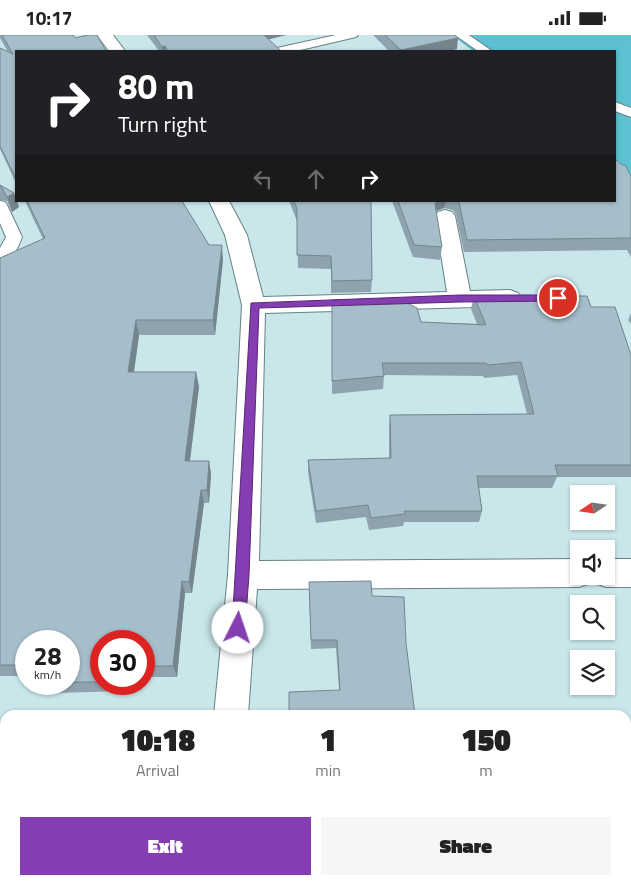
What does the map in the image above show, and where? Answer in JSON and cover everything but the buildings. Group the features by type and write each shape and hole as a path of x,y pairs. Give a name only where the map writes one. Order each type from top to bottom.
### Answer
{"street":[{"path":"105,35 116,50"},
{"path":"220,202 236,235 254,305 243,575 231,710"},
{"path":"445,216 460,299"},
{"path":"254,305 529,298"},
{"path":"243,575 570,573"},
{"path":"615,573 631,573"}],"lane":[{"path":"285,50 352,35"},
{"path":"461,35 484,50"},
{"path":"616,106 631,113"},
{"path":"0,205 14,237 10,248 0,256"}],"shaded area":[{"path":"452,35 631,35 631,178 616,166 616,50 472,50"}],"route":[{"path":"238,628 243,575 254,305 558,298"}]}
